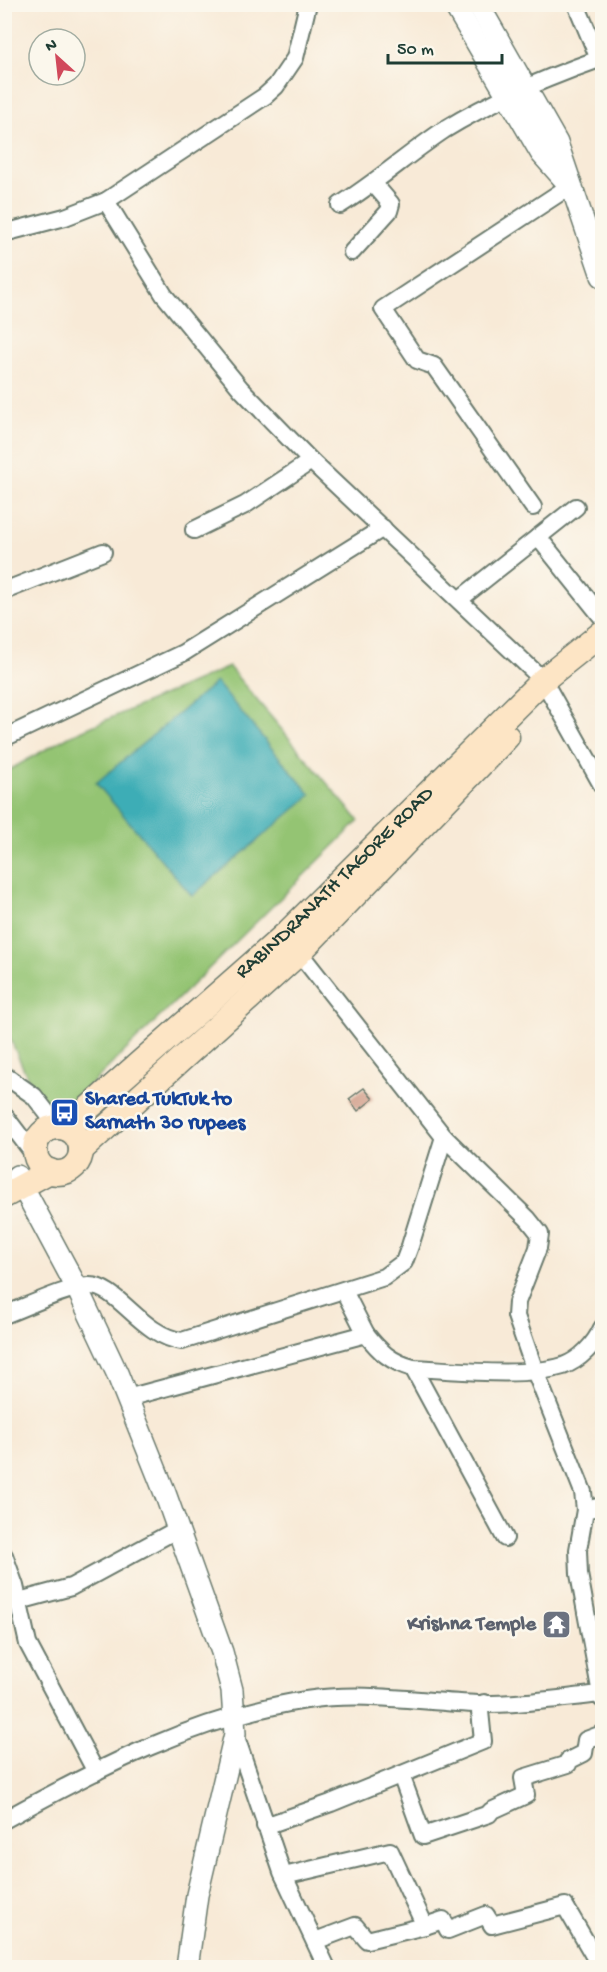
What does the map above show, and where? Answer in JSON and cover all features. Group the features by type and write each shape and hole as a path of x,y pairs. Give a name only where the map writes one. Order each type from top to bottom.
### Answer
{"main road":[{"name":"RABINDRANATH TAGORE ROAD","path":"292,944 62,1128 44,1131 36,1142 42,1164 57,1173 71,1168 81,1150 292,944 547,686 603,633"},
{"name":"RABINDRANATH TAGORE ROAD","path":"547,686 603,652"},
{"path":"62,1128 76,1137 81,1150"},
{"path":"12,1185 42,1164"}],"street":[{"path":"4,233 65,217 106,201 265,96 276,86 295,58 308,4"},
{"path":"454,4 516,92 556,143 603,276"},
{"path":"478,4 516,92"},
{"path":"340,205 374,184 444,130 516,92 601,58 576,4"},
{"path":"352,252 389,211 391,204 374,184"},
{"path":"533,507 434,366 417,360 383,309 570,186"},
{"path":"106,201 187,326 241,389 311,461 460,599 547,686 603,785"},
{"path":"194,530 245,505 311,461"},
{"path":"460,599 576,507"},
{"path":"4,738 183,653 383,528"},
{"path":"538,537 603,616"},
{"path":"4,591 103,552"},
{"path":"4,1820 165,1738 235,1724 308,1699 395,1696 484,1703 602,1697 579,1574 578,1550 585,1510 583,1492 534,1371 518,1324 517,1302 538,1248 540,1234 528,1219 444,1137 292,944"},
{"path":"4,1075 34,1096 62,1128"},
{"path":"4,1115 42,1164"},
{"path":"4,1315 77,1288 98,1286 108,1291 153,1332 168,1339 182,1341 384,1277 404,1262 444,1137"},
{"path":"12,1185 77,1288 127,1398 178,1529 222,1652 235,1724 265,1826 284,1876 327,1968"},
{"path":"344,1291 366,1334 379,1352 396,1363 413,1368 534,1371 564,1365 578,1358 601,1333"},
{"path":"127,1398 366,1334"},
{"path":"413,1368 505,1538"},
{"path":"585,1510 603,1506"},
{"path":"19,1601 71,1587 178,1529"},
{"path":"4,1555 19,1601 28,1644 96,1772"},
{"path":"265,1826 401,1775 483,1741 480,1711 484,1703"},
{"path":"187,1968 197,1895 235,1724"},
{"path":"401,1775 423,1836 489,1814 526,1795 523,1778 568,1764 568,1761 584,1753 586,1740 603,1734"},
{"path":"284,1876 390,1851 425,1926"},
{"path":"315,1941 355,1926 367,1940 443,1920 448,1930 486,1915 492,1925 565,1906 601,1968"}],"green space":[{"path":"229,667 359,821 59,1116 32,1088 5,1027 4,773 69,736"}],"water":[{"path":"216,682 311,795 192,896 96,783"}],"building":[{"path":"364,1088 373,1099 358,1111 349,1099"}],"place":[{"name":"Shared TukTuk to Sarnath 30 rupees","path":"64,1112"},
{"name":"Krishna Temple","path":"557,1625"}]}
